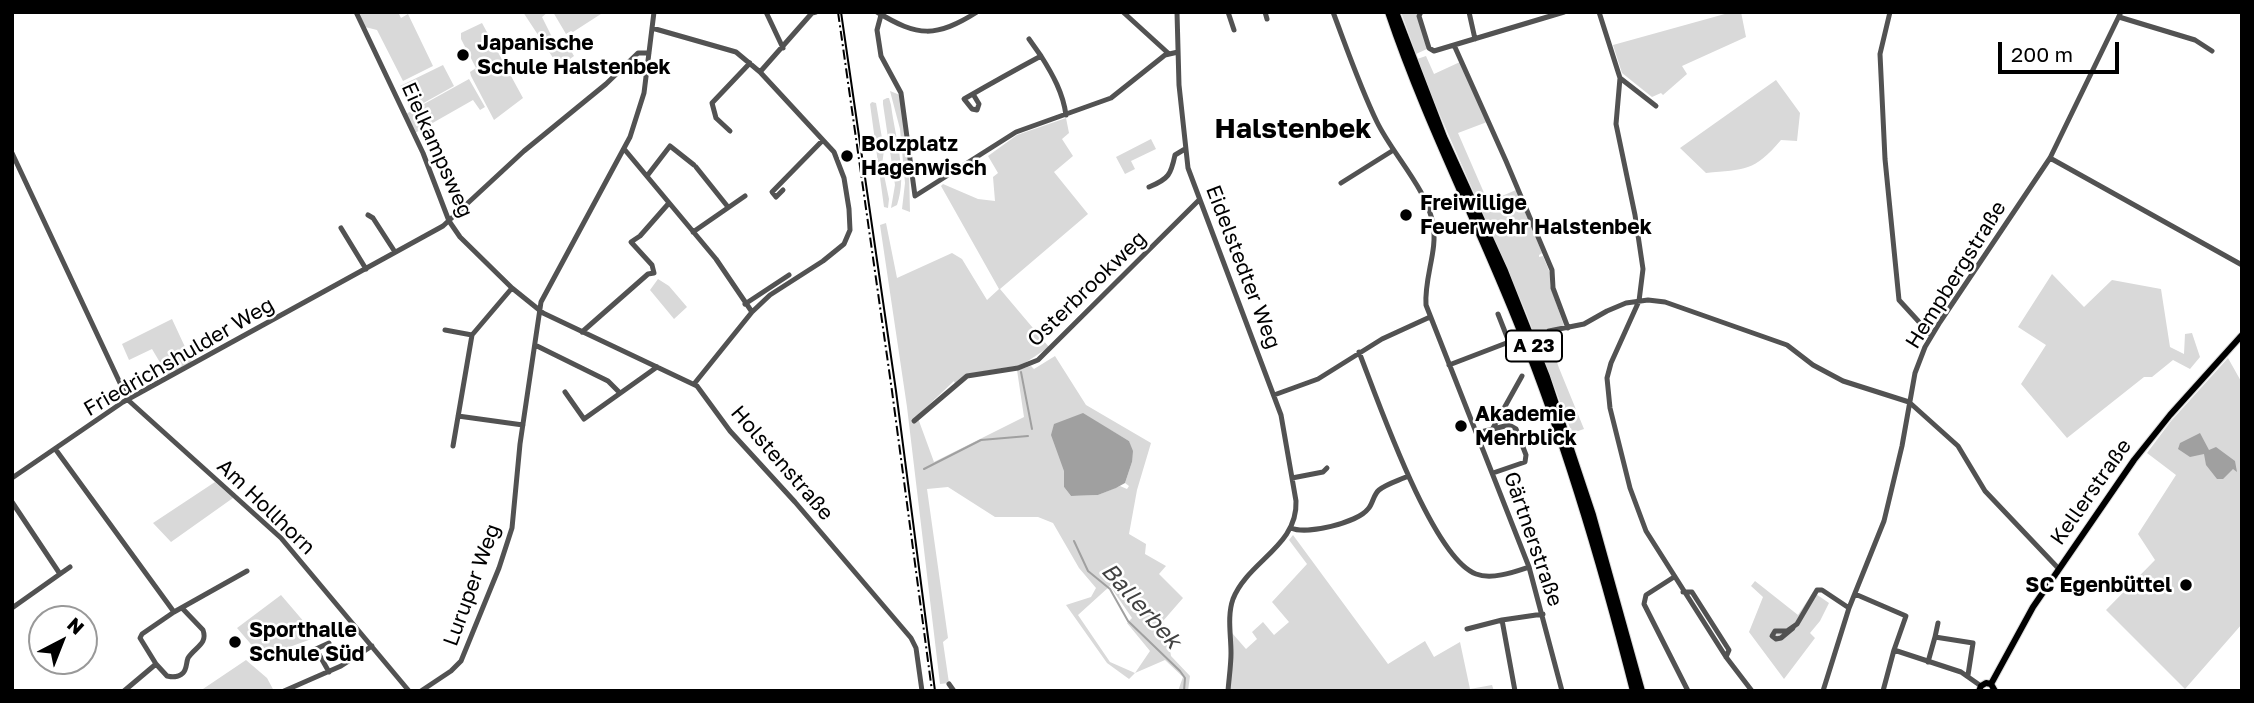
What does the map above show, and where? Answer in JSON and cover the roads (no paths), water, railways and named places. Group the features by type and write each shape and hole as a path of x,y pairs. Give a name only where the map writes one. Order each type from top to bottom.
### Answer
{"highway":[{"name":"A 23","path":"1388,12 1432,127 1502,282 1540,379 1586,516 1634,691"},
{"name":"A 23","path":"1395,12 1443,137 1504,271 1554,400 1603,549 1641,691"}],"main road":[{"name":"Kellerstraße","path":"1980,688 1986,683 1993,687 2034,607 2141,450 2242,335"}],"street":[{"name":"Eielkampsweg","path":"356,12 423,153 449,221 475,254 539,310 694,384"},
{"path":"649,53 654,12"},
{"path":"766,12 783,48"},
{"path":"760,72 812,13 816,12"},
{"path":"977,12 950,27 933,31 908,29 879,14 877,30 881,56 901,93 915,197 1016,132 1111,98 1168,53 1178,52"},
{"path":"1123,12 1168,53"},
{"name":"Eidelstedter Weg","path":"1177,12 1178,65 1188,168 1282,422 1297,505 1291,528"},
{"path":"1228,12 1234,30"},
{"name":"Gärtnerstraße","path":"1333,12 1376,120 1392,151 1427,203 1434,237 1425,291 1430,317 1529,567 1562,691"},
{"path":"1421,12 1419,16 1431,50 1564,12"},
{"path":"1469,12 1475,39"},
{"path":"1599,12 1620,78 1616,124 1642,258 1643,278 1639,301 1611,363 1607,392 1616,437 1640,518 1674,577 1684,592 1692,592 1729,650 1727,657 1752,691"},
{"path":"1890,12 1880,54 1885,159 1899,300 1931,335"},
{"path":"2120,14 2190,38 2212,51"},
{"name":"Hempbergstraße","path":"1823,691 1849,608 1884,520 1918,363 1931,335 2050,158 2120,14"},
{"path":"652,29 736,52 760,72 834,152 844,178 850,220 844,244 770,295 752,312 694,384"},
{"path":"1028,39 1054,76 1066,115"},
{"path":"1454,45 1552,270 1553,288 1568,328"},
{"name":"Friedrichshulder Weg","path":"12,478 128,400 449,221 524,151 606,84 638,53 649,53"},
{"name":"Luruper Weg","path":"421,691 461,662 499,568 512,528 539,310 544,295 625,150 641,103 649,53"},
{"path":"973,94 1041,56"},
{"path":"730,131 716,118 712,103 750,63"},
{"path":"1620,78 1656,107"},
{"path":"783,190 776,197 772,192 823,140"},
{"path":"647,176 670,146 695,166 728,207"},
{"path":"1149,187 1171,172 1175,155 1185,149"},
{"path":"625,150 716,259 752,312"},
{"path":"1341,183 1392,151"},
{"path":"12,153 128,400"},
{"path":"2050,158 2242,265"},
{"path":"693,232 745,196"},
{"name":"Osterbrookweg","path":"914,421 967,376 1018,368 1038,360 1199,200"},
{"path":"582,332 648,274 654,274 652,265 631,242 640,236 668,203"},
{"path":"368,215 373,218 395,252"},
{"path":"341,228 366,269"},
{"path":"745,304 789,275"},
{"path":"453,446 472,334 512,288"},
{"path":"1549,331 1584,324 1617,306 1639,301 1665,302 1787,345 1813,365 1843,382 1909,402 1958,446 1986,491 2059,569"},
{"path":"1449,365 1508,342 1498,314"},
{"path":"1274,395 1318,379 1359,352 1430,317"},
{"path":"445,330 472,334"},
{"path":"535,345 608,381 620,393"},
{"path":"1359,352 1408,476 1437,531 1464,567 1477,574 1490,576 1529,567"},
{"path":"565,392 584,419 657,367"},
{"path":"1493,428 1522,376"},
{"name":"Holstenstraße","path":"694,384 730,431 868,585 914,643 922,691"},
{"name":"Am Hollhorn","path":"128,400 281,538 409,691"},
{"path":"458,416 523,425"},
{"path":"1477,433 1515,426 1527,458 1522,464 1493,473"},
{"path":"56,450 174,612"},
{"path":"1292,478 1323,472 1327,468"},
{"path":"1228,691 1231,659 1230,611 1234,597 1244,581 1281,543 1291,528 1298,531 1312,530 1344,522 1367,512 1378,490 1408,476"},
{"path":"12,502 60,574"},
{"path":"12,608 70,568"},
{"path":"182,608 205,634 202,643 189,657 184,671 179,676 167,676 140,638 142,634 174,612 247,571"},
{"path":"1674,577 1646,595 1644,604 1688,691"},
{"path":"1793,628 1817,590 1822,590 1849,608"},
{"path":"1854,594 1906,616 1883,691"},
{"path":"1467,629 1543,614"},
{"path":"1502,620 1515,691"},
{"path":"1928,662 1938,623"},
{"path":"1935,637 1973,643 1968,675"},
{"path":"329,643 316,649 329,672"},
{"path":"284,691 329,672 372,646"},
{"path":"1894,650 1968,675 1980,688"},
{"path":"124,691 156,664"},
{"path":"949,684 954,691"}],"waterway":[{"path":"1021,372 1032,429"},
{"path":"924,469 981,440 1028,436"},
{"name":"Ballerbek","path":"1074,541 1088,571 1110,589 1128,621 1180,671 1185,678 1184,691"}],"tram line":[{"path":"841,12 896,391 935,691"}],"railway":[{"path":"838,12 932,691"}],"place":[{"name":"Japanische Schule Halstenbek","path":"463,55"},
{"name":"Bolzplatz Hagenwisch","path":"847,156"},
{"name":"Freiwillige Feuerwehr Halstenbek","path":"1406,215"},
{"name":"Akademie Mehrblick","path":"1461,426"},
{"name":"SC Egenbüttel","path":"2186,585"},
{"name":"Sporthalle Schule Süd","path":"235,642"}],"district":[{"name":"Halstenbek","path":"1293,129"}]}
